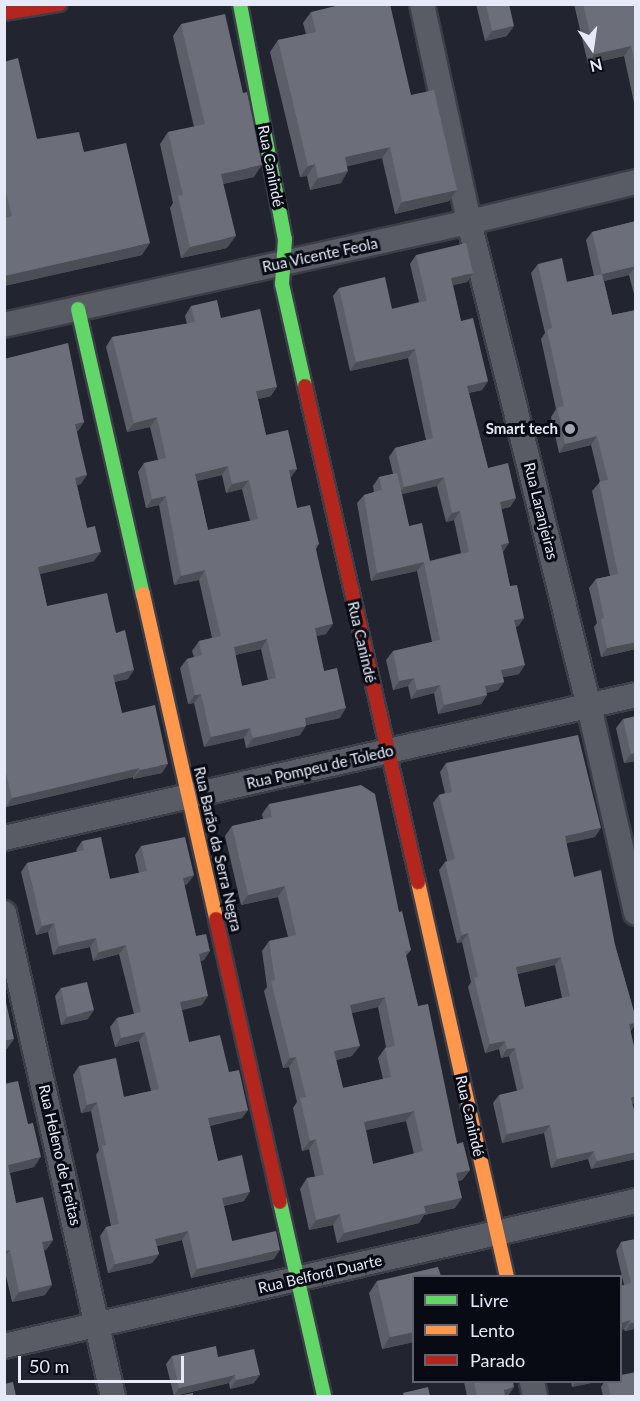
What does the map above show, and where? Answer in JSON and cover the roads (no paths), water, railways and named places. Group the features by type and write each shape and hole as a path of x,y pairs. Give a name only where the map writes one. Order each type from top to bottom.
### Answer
{"street":[{"path":"4,13 59,4"},
{"name":"Rua Canindé","path":"240,4 285,239 282,284 507,1275"},
{"name":"Rua Laranjeiras","path":"422,4 469,222 589,706 636,913"},
{"name":"Rua Vicente Feola","path":"4,325 469,222 636,182"},
{"name":"Rua Barão da Serra Negra","path":"78,309 324,1396"},
{"name":"Rua Pompeu de Toledo","path":"4,838 636,695"},
{"name":"Rua Heleno de Freitas","path":"4,913 113,1396"},
{"name":"Rua Belford Duarte","path":"4,1346 636,1201"}],"place":[{"name":"Smart tech","path":"570,429"}]}
